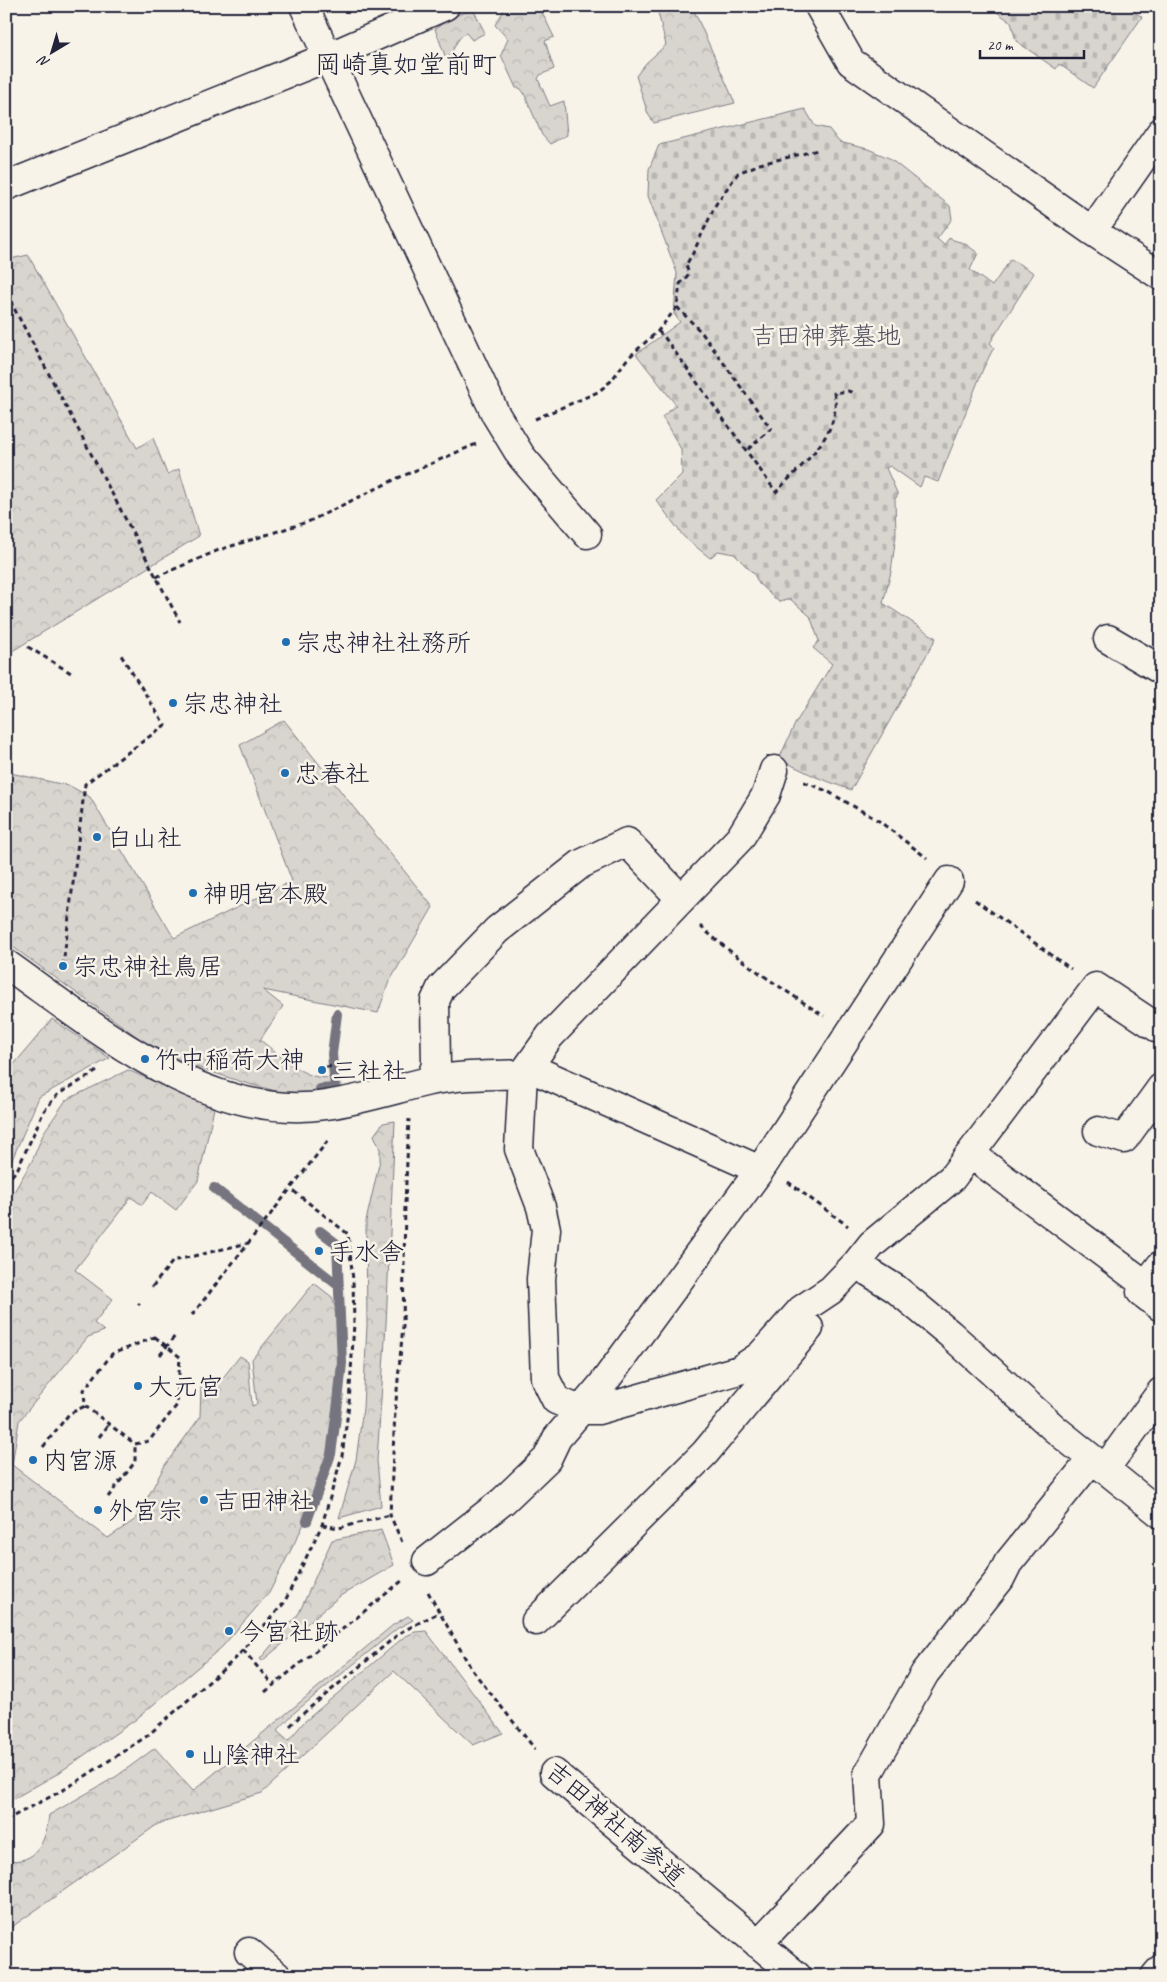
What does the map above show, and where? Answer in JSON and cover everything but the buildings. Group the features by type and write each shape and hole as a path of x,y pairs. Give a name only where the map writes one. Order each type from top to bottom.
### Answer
{"street":[{"path":"304,6 496,416 520,456 587,534"},
{"path":"6,186 328,57 445,6"},
{"path":"819,6 852,62 1092,231 1161,276"},
{"path":"1092,231 1161,132"},
{"path":"1108,639 1161,670"},
{"path":"774,770 766,795 740,838 550,1036 526,1071 518,1149 541,1207 546,1229 541,1279 545,1378 556,1400 580,1410 598,1410 740,1370 760,1356 801,1310 831,1290"},
{"path":"420,1084 436,1065 435,1001 441,988 497,930 581,864 628,842 678,902"},
{"path":"420,1575 503,1502 547,1459 557,1438 602,1385 760,1170 850,1032 941,872"},
{"path":"6,964 131,1051 185,1080 244,1102 286,1109 326,1106 420,1084 480,1075 526,1071 760,1170"},
{"path":"536,1621 705,1453 807,1332 831,1290 864,1254 952,1178 1096,987 1161,1030"},
{"path":"1098,1131 1124,1139 1161,1088"},
{"path":"971,1154 1156,1286"},
{"path":"864,1254 896,1289 950,1334 1048,1422 1161,1514"},
{"path":"758,1944 871,1824 868,1774 925,1673 1000,1578 1008,1563 1161,1392"},
{"name":"吉田神社南参道","path":"554,1773 797,1976"},
{"path":"249,1952 277,1976"},
{"path":"1155,1976 1161,1969"}],"path":[{"path":"156,577 219,550 310,521 398,478 598,392 611,381 628,358 658,331 677,306 680,284 690,274 686,265 716,204 738,173 760,164 818,150"},
{"path":"6,293 180,622"},
{"path":"677,306 702,333 771,429 746,451"},
{"path":"658,331 712,402 776,492 822,442 835,417 837,406 834,393 848,391 854,393"},
{"path":"28,646 71,673"},
{"path":"63,966 85,784 165,725 119,652"},
{"path":"774,770 827,791 879,821 941,872 1096,987"},
{"path":"678,902 727,949 760,974 850,1032"},
{"path":"6,1183 18,1168 44,1111 57,1095 131,1051"},
{"path":"326,1067 333,1066"},
{"path":"404,1546 390,1514 395,1412 403,1326 405,1203 420,1084"},
{"path":"192,1315 331,1138"},
{"path":"760,1170 793,1184 864,1254"},
{"path":"6,1820 67,1788 147,1736 244,1650 284,1603 322,1525 342,1456 349,1404 354,1324 353,1280 348,1234 291,1189"},
{"path":"152,1287 173,1261 249,1242"},
{"path":"160,1355 175,1336"},
{"path":"154,1337 180,1357 177,1405 149,1441 135,1444 85,1406 84,1390 112,1354 154,1337"},
{"path":"43,1447 69,1414 85,1406"},
{"path":"99,1437 109,1424"},
{"path":"108,1497 135,1462 135,1444"},
{"path":"322,1525 339,1528 390,1514"},
{"path":"265,1692 420,1575"},
{"name":"吉田神社南参道","path":"420,1575 472,1670 554,1773"},
{"path":"290,1726 401,1632 440,1612"},
{"path":"244,1650 273,1685"}],"green space":[{"path":"503,6 524,6 542,12 554,37 545,41 554,69 540,75 538,79 550,106 564,101 567,135 550,144 542,135 524,93 520,88 516,88 501,55 508,39 495,25 503,12"},
{"path":"655,6 692,6 735,103 654,123 648,114 636,76 646,63 666,45"},
{"path":"988,6 1126,6 1142,17 1093,88 1059,64 1056,69 1016,41 1011,22"},
{"path":"473,9 485,33 472,40 466,33 463,35 447,61 435,29 450,18"},
{"name":"吉田神葬墓地","path":"805,109 815,126 829,129 839,142 868,149 889,158 950,206 952,219 937,239 944,245 950,237 953,240 964,243 978,253 970,270 992,286 1011,259 1034,273 990,343 994,347 983,369 938,482 924,477 920,487 890,466 886,468 898,495 895,499 896,535 891,572 883,603 936,638 851,790 816,777 779,759 795,724 832,664 813,648 819,641 810,616 790,599 779,602 759,584 754,574 734,554 718,551 710,558 684,537 656,500 682,474 681,449 662,417 676,405 636,354 680,322 674,314 677,273 648,196 649,169 659,145"},
{"path":"28,255 137,448 153,438 167,474 179,469 199,536 6,655 6,260"},
{"path":"284,720 433,907 388,984 378,1013 263,990 283,1006 260,1040 286,1061 305,1073 325,1078 336,1076 342,1084 340,1088 323,1093 288,1094 245,1083 190,1065 143,1041 6,942 6,772 70,786 90,797 174,938 292,881 240,745"},
{"path":"52,1019 110,1058 39,1097 11,1162 6,1168 6,1074"},
{"path":"128,1070 214,1108 198,1181 176,1210 152,1192 142,1205 131,1197 75,1270 113,1299 94,1323 104,1331 88,1337 19,1421 12,1465 108,1538 136,1519 165,1465 200,1417 201,1387 210,1394 240,1356 248,1361 252,1406 257,1404 252,1359 314,1283 332,1297 340,1322 340,1363 329,1453 306,1520 269,1593 222,1647 135,1720 57,1774 6,1803 6,1201 11,1197 32,1161 44,1132 66,1100"},
{"path":"395,1121 386,1324 377,1460 381,1506 339,1518 356,1460 363,1408 367,1325 366,1221 380,1160 380,1149 374,1135 383,1123"},
{"path":"381,1530 394,1565 340,1596 262,1661 260,1659 299,1613 332,1540"},
{"path":"408,1616 413,1620 398,1628 295,1712 277,1731 288,1741 304,1722 404,1637 415,1632 426,1631 503,1733 473,1745 394,1671 262,1793 158,1824 6,1931 6,1860 17,1861 25,1859 38,1849 48,1825 49,1815 117,1776 155,1748 193,1791 393,1625"}],"waterway":[{"path":"320,1089 335,1088 332,1054 337,1014"},
{"path":"214,1188 339,1286"},
{"path":"307,1521 331,1454 342,1363 337,1244 320,1231"}],"place":[{"name":"宗忠神社社務所","path":"286,642"},
{"name":"宗忠神社","path":"173,703"},
{"name":"忠春社","path":"285,773"},
{"name":"白山社","path":"97,837"},
{"name":"神明宮本殿","path":"193,893"},
{"name":"宗忠神社鳥居","path":"63,966"},
{"name":"竹中稲荷大神","path":"145,1059"},
{"name":"三社社","path":"322,1070"},
{"name":"手水舎","path":"319,1251"},
{"name":"大元宮","path":"138,1386"},
{"name":"内宮源","path":"33,1460"},
{"name":"吉田神社","path":"204,1500"},
{"name":"外宮宗","path":"98,1510"},
{"name":"今宮社跡","path":"229,1631"},
{"name":"山陰神社","path":"190,1754"}],"district":[{"name":"岡崎真如堂前町","path":"406,64"}]}
